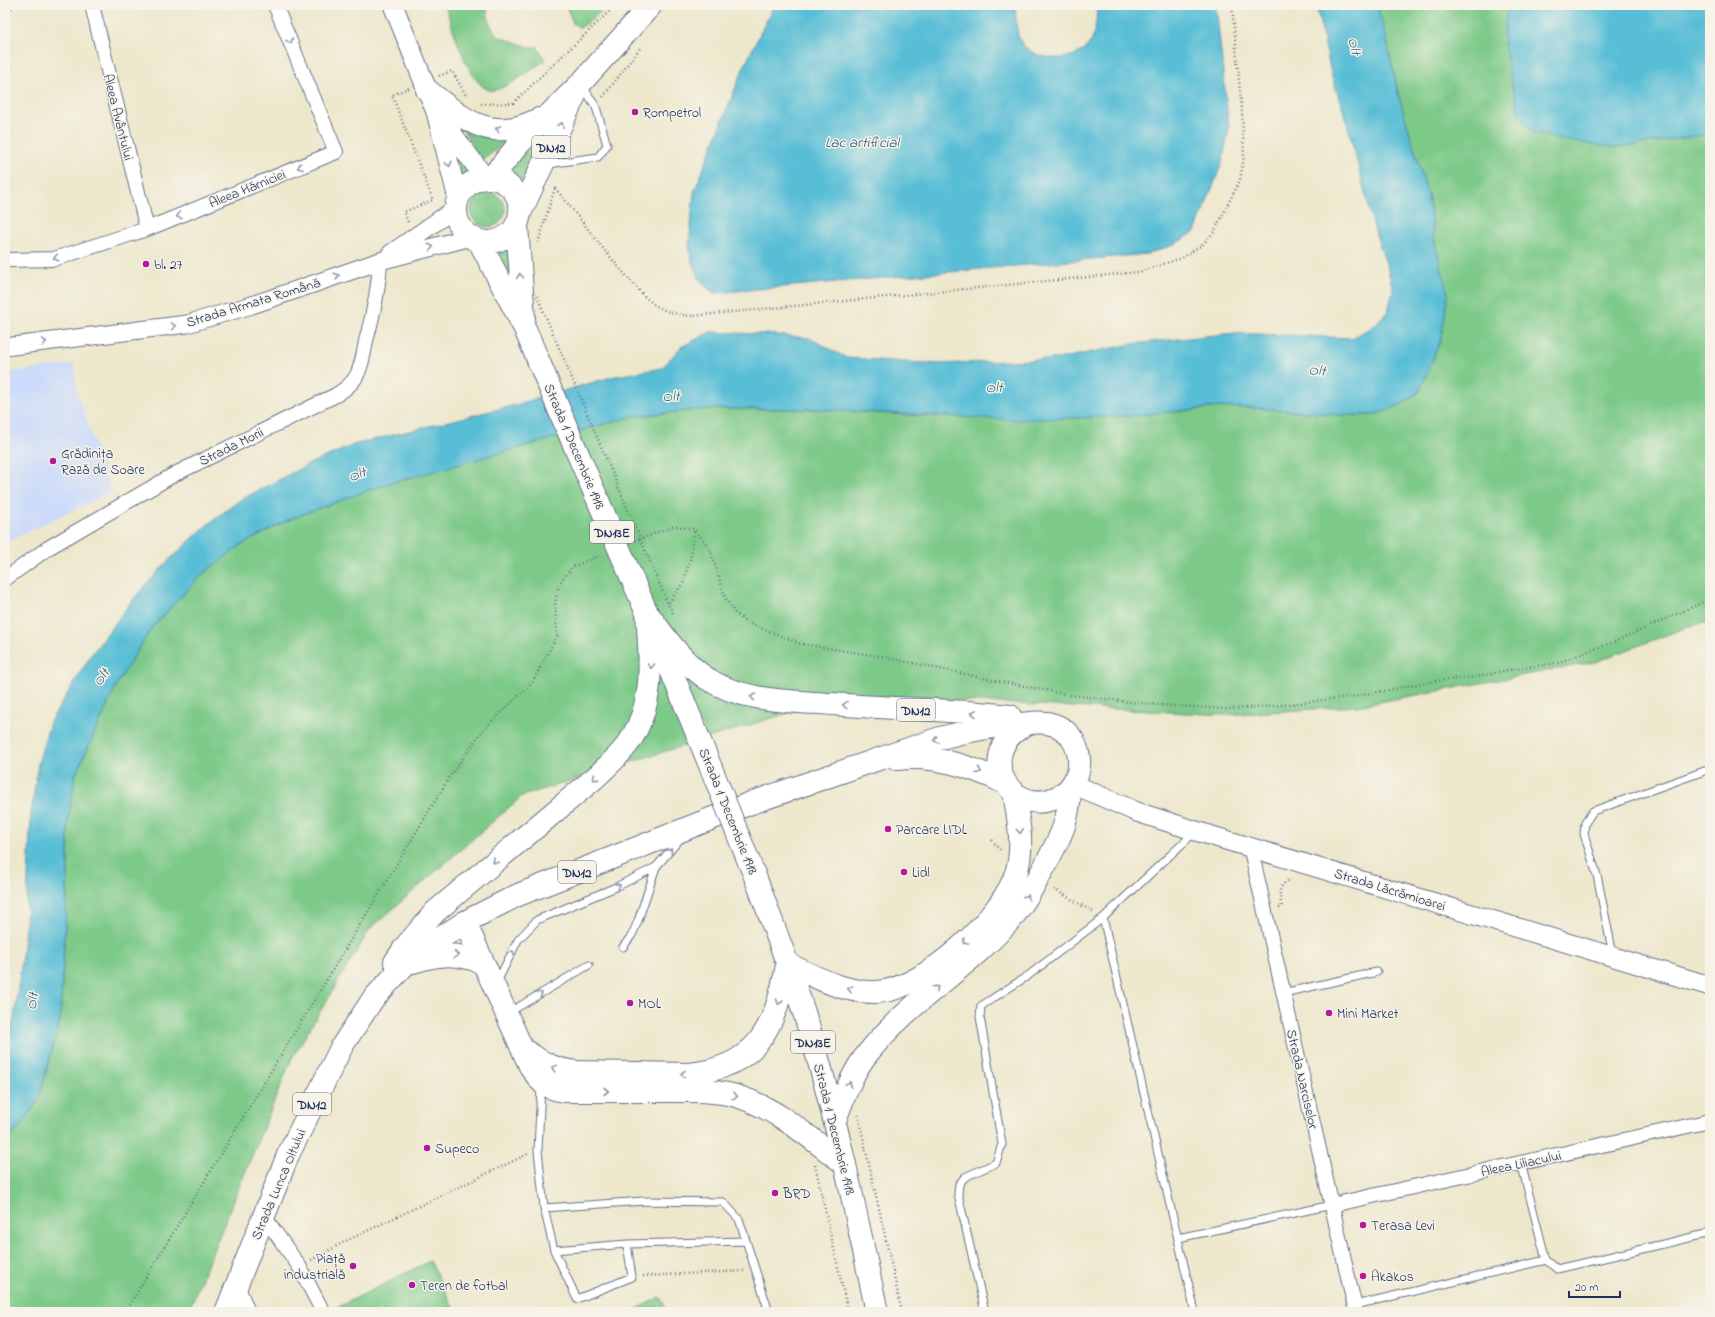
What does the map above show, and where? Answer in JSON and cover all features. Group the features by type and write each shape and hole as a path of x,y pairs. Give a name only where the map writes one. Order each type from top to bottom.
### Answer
{"main road":[{"path":"393,5 436,112 457,203 459,225 475,239"},
{"name":"DN12","path":"457,203 462,191 468,185 488,178 547,115 581,83 651,5"},
{"name":"DN12","path":"475,239 490,243 510,235 552,164 581,83"},
{"name":"DN12","path":"427,90 459,116 482,127 505,131 524,126 547,115"},
{"path":"436,112 488,178 504,183 515,193 519,202 519,219"},
{"name":"Strada 1 Decembrie 1918","path":"519,219 525,329"},
{"name":"Strada 1 Decembrie 1918","path":"475,239 525,329 647,613 756,879 788,964 813,1041 834,1120 877,1312"},
{"path":"373,999 405,947 435,912 596,777 629,741 640,721 648,695 651,667 647,613"},
{"name":"DN12","path":"647,613 674,647 705,678 724,688 746,696 841,705 986,713 1026,718 1035,722"},
{"path":"522,1048 547,1065 560,1070 577,1072 704,1073 726,1067 743,1058 758,1042 768,1028 779,1001 788,964 834,984 852,990 879,992 908,984 937,966 958,949 995,912 1014,881 1020,856 1020,839 1010,788 1000,765 1002,747 1008,736 1017,728 1035,722 1052,724 1063,730 1072,738 1078,749 1078,773 1071,786 1060,796 1049,801 1036,802 1024,799 1010,788"},
{"name":"DN12","path":"465,922 518,895 785,791 940,738 988,727 1035,722"},
{"name":"DN12","path":"872,762 900,758 948,761 976,769 1010,788"},
{"path":"834,1120 850,1082 868,1053 899,1021 1004,926 1020,907 1037,880 1059,839 1070,807 1071,786"},
{"name":"Strada Lăcrămioarei","path":"1071,786 1137,812 1196,831 1250,846 1710,986"},
{"path":"465,922 530,1066 541,1082 551,1089 564,1091 712,1091 736,1096 758,1104 775,1113 845,1164"},
{"name":"Strada Lunca Oltului","path":"226,1312 263,1215 288,1155 342,1046 373,999 404,964 425,947 465,922"},
{"path":"404,964 436,955 452,954 471,958 483,963"}],"street":[{"name":"Aleea Avântului","path":"92,5 147,229"},
{"name":"Aleea Hărniciei","path":"5,261 54,259 147,229 336,152 275,5"},
{"name":"Strada Armata Română","path":"380,261 457,203"},
{"name":"Strada Armata Română","path":"5,347 187,324 252,305 380,261 475,239"},
{"name":"Strada Morii","path":"5,579 48,548 175,474 348,388 356,376 361,363 373,314 380,261"},
{"name":"Strada Narciselor","path":"1250,846 1355,1309"},
{"name":"Aleea Liliacului","path":"1332,1205 1710,1121"},
{"path":"263,1215 299,1266 323,1312"},
{"path":"237,1285 248,1312"}],"lane":[{"path":"5,7 9,5"},
{"path":"552,164 598,157 607,145 596,107 581,83"},
{"path":"1613,956 1597,875 1584,834 1585,823 1593,811 1710,769"},
{"path":"494,987 518,940 537,920 616,887 656,867 690,828"},
{"path":"984,1312 958,1194 959,1184 965,1177 996,1163 1002,1144 980,1017 981,1006 1028,975 1104,918 1196,831"},
{"path":"623,947 632,935 638,922 656,867"},
{"path":"1104,918 1195,1312"},
{"path":"506,1014 589,965"},
{"path":"1283,993 1377,972"},
{"path":"541,1082 538,1150 544,1208 554,1250 577,1299 632,1277 627,1244"},
{"path":"1521,1163 1546,1260 1556,1269 1710,1233"},
{"path":"544,1208 644,1201 723,1202 739,1219 769,1312"},
{"path":"1178,1238 1332,1205"},
{"path":"554,1250 627,1244 746,1241"},
{"path":"1355,1309 1546,1260"}],"path":[{"path":"555,188 580,217 614,262 644,296 659,308 677,315 692,316 1139,272 1182,258 1202,246 1214,232 1240,180 1244,156 1242,112 1232,5"},
{"path":"538,244 555,188 552,164"},
{"path":"537,288 538,296 668,604 683,584 691,557 694,529"},
{"path":"628,544 674,526 694,529 710,549 725,596 735,613 746,622 801,644 879,656 1070,695 1147,704 1226,709 1266,707 1357,696 1435,681 1475,677 1508,670 1557,663 1619,640 1710,599"},
{"path":"125,1312 449,778 482,731 532,683 557,636 555,603 559,584 572,567 607,553"},
{"path":"1037,880 1104,918"},
{"path":"857,1113 902,1312"},
{"path":"809,1138 848,1312"},
{"path":"299,1266 346,1241 538,1150"},
{"path":"632,1277 756,1271"}],"shaded area":[{"name":"Grădinița Rază de Soare","path":"74,364 77,392 111,492 5,543 5,430 11,429 5,373"}],"green space":[{"path":"445,5 486,5 489,22 497,36 532,48 537,46 545,60 508,85 495,90 486,89 478,82 463,56"},
{"path":"566,5 608,5 592,20 580,28 573,23"},
{"path":"1377,5 1710,5 1710,622 1693,625 1595,662 1357,706 1225,715 846,695 522,796 370,929 292,1058 188,1312 5,1312 5,1146 38,1101 60,1020 68,875 68,820 75,776 117,684 151,629 200,576 241,545 288,520 380,486 634,416 708,409 815,409 921,416 1177,412 1219,407 1256,408 1342,415 1374,415 1402,404 1419,392 1441,339 1435,244 1428,195 1399,97 1385,33"},
{"path":"464,131 484,137 511,137 482,161"},
{"path":"550,131 522,183 507,168"},
{"path":"448,136 474,177 463,182"},
{"path":"485,193 491,193 495,194 502,200 505,210 504,217 498,224 491,227 485,227 481,226 474,220 471,213 471,207 472,203 478,196"},
{"path":"511,245 517,302 490,253"},
{"name":"Teren de fotbal","path":"430,1261 455,1311 335,1312 334,1309"},
{"path":"660,1297 668,1312 631,1312"}],"water":[{"name":"Lac artificial","path":"774,5 1016,5 1017,29 1021,42 1027,49 1035,54 1054,58 1074,55 1083,50 1089,44 1095,30 1097,5 1216,5 1229,128 1222,163 1195,232 1173,245 1148,254 715,293 708,289 701,281 693,265 689,246 694,192 743,69"},
{"name":"Olt","path":"1316,5 1377,5 1385,33 1399,97 1428,195 1435,244 1448,294 1441,339 1419,392 1402,404 1374,415 1342,415 1256,408 1219,407 1130,416 1015,420 815,409 708,409 634,416 380,486 288,520 241,545 200,576 151,629 117,684 75,776 68,820 68,875 60,1020 38,1101 5,1146 5,1051 14,1019 26,919 31,814 38,764 50,722 91,655 134,598 166,563 207,525 240,500 309,464 356,444 519,404 611,377 662,368 681,347 710,332 764,334 809,338 847,358 938,364 1058,359 1132,344 1235,333 1352,338 1371,328 1388,311 1393,290 1387,266 1376,235 1346,119 1332,77"},
{"path":"1508,5 1710,5 1710,134 1616,148 1561,140 1532,132 1519,112 1510,77 1503,37"}],"place":[{"name":"Rompetrol","path":"635,112"},
{"name":"bl. 27","path":"146,264"},
{"name":"Grădinița Rază de Soare","path":"53,461"},
{"name":"Parcare LIDL","path":"888,829"},
{"name":"Lidl","path":"904,872"},
{"name":"MOL","path":"630,1003"},
{"name":"Mini Market","path":"1329,1013"},
{"name":"Supeco","path":"427,1148"},
{"name":"BRD","path":"775,1193"},
{"name":"Terasa Levi","path":"1363,1225"},
{"name":"Piață industrială","path":"353,1266"},
{"name":"Akakos","path":"1363,1276"},
{"name":"Teren de fotbal","path":"412,1285"}]}
